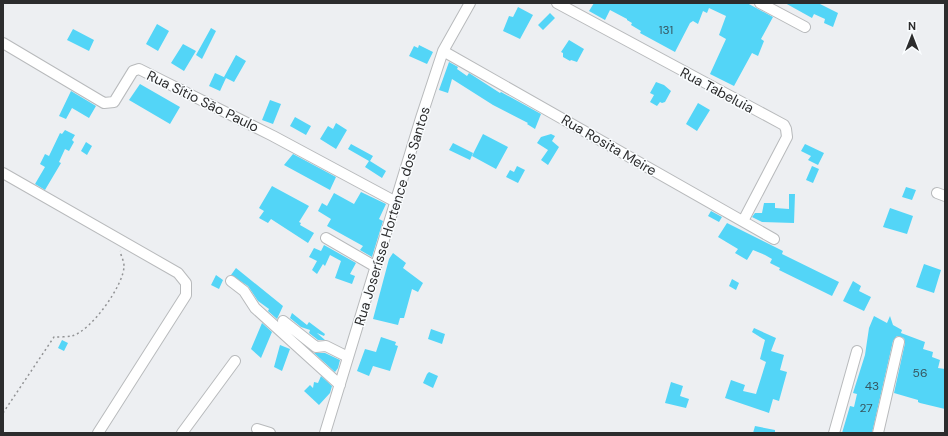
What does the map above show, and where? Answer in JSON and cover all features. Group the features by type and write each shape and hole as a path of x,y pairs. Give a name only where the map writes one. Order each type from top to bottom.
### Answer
{"street":[{"name":"Rua Joserísse Hortence dos Santos","path":"325,433 443,51 470,3"},
{"name":"Rua Tabeluia","path":"557,3 784,125 787,137 743,221"},
{"path":"760,3 805,27"},
{"name":"Rua Sítio São Paulo","path":"3,43 104,103 114,102 133,71 138,69 273,136 396,202"},
{"name":"Rua Rosita Meire","path":"443,51 774,239"},
{"path":"3,173 178,273 186,283 186,295 98,433"},
{"path":"326,238 376,267"},
{"path":"231,281 244,291 255,308 340,385"},
{"path":"283,321 316,347 326,346 348,357"},
{"path":"878,433 899,342"},
{"path":"834,433 857,351"},
{"path":"182,433 235,360"},
{"path":"257,429 270,433"}],"path":[{"path":"3,413 54,337 72,336 92,324 122,280 124,266 117,238"}],"building":[{"path":"594,3 747,3 773,17 761,39 764,41 758,56 752,53 734,86 710,74 726,39 719,35 726,16 709,8 707,13 703,11 698,24 693,21 690,23 675,52 640,33 641,31 631,25 632,23 627,19 610,10 605,20 589,11"},
{"path":"785,3 818,3 838,13 833,27 824,23 825,19 814,14 812,18"},
{"path":"518,7 533,15 520,39 503,31 509,16 513,17"},
{"path":"550,13 555,18 543,30 538,25"},
{"path":"157,24 169,31 158,51 146,44"},
{"path":"211,28 216,31 202,59 196,55"},
{"path":"73,29 94,40 89,51 67,40"},
{"path":"569,40 584,49 577,62 570,61 563,57 563,53 561,52"},
{"path":"183,44 196,51 184,71 171,63"},
{"path":"419,45 433,52 427,64 409,56 414,46 418,48"},
{"path":"236,55 246,61 234,82 224,77"},
{"path":"449,62 458,67 457,69 467,76 469,73 500,93 501,92 541,114 535,129 527,124 528,123 493,105 452,79 448,93 439,90"},
{"path":"215,73 226,78 220,91 209,86"},
{"path":"656,82 664,85 671,91 665,102 660,102 657,106 650,102 654,95 650,93"},
{"path":"140,84 180,107 170,124 129,100"},
{"path":"71,91 96,106 89,118 72,108 66,119 59,116"},
{"path":"270,100 281,104 273,124 262,120"},
{"path":"698,103 710,110 697,131 686,124"},
{"path":"295,117 311,126 306,135 290,126"},
{"path":"336,123 347,130 336,149 320,139 328,126 333,129"},
{"path":"65,130 75,135 72,140 74,142 69,151 65,149 59,162 61,163 45,190 35,184 45,167 40,164 45,154 49,156 60,133 62,134"},
{"path":"483,134 508,147 496,169 472,156"},
{"path":"551,134 555,136 552,141 559,147 548,165 541,160 548,150 537,143 541,137"},
{"path":"86,142 92,146 87,155 81,151"},
{"path":"453,143 473,153 470,160 449,150"},
{"path":"351,144 373,156 370,161 386,171 382,178 365,167 369,161 348,149"},
{"path":"805,144 824,153 818,165 808,160 811,156 801,151"},
{"path":"293,154 336,177 330,190 284,165"},
{"path":"517,166 525,170 518,183 506,177 510,170 514,172"},
{"path":"812,166 819,169 813,183 806,180"},
{"path":"272,186 309,206 299,222 301,223 300,225 314,233 308,243 271,219 268,223 259,218 264,211 259,208"},
{"path":"906,187 916,190 912,200 902,197"},
{"path":"361,192 386,204 379,219 383,221 372,257 360,250 363,246 327,226 331,219 318,211 322,203 327,206 334,193 354,204"},
{"path":"789,194 795,194 794,223 762,222 752,217 755,213 762,213 764,203 775,203 775,208 789,209"},
{"path":"890,208 913,216 907,234 883,227"},
{"path":"711,211 722,217 719,222 708,216"},
{"path":"727,223 783,251 782,254 839,282 832,296 779,270 780,268 770,263 772,259 765,255 753,250 747,260 735,253 738,249 718,237"},
{"path":"324,245 356,263 350,274 355,276 352,284 335,278 341,261 330,255 325,266 323,264 317,274 312,270 317,261 309,257 314,248 321,251"},
{"path":"393,253 406,263 403,268 423,283 418,292 412,289 404,318 400,318 398,325 373,319 389,259"},
{"path":"924,264 941,270 934,293 916,287"},
{"path":"236,268 283,306 277,319 268,311 269,309 258,301 248,286 231,275"},
{"path":"216,275 223,280 219,289 211,285"},
{"path":"732,279 739,283 736,290 729,286"},
{"path":"853,281 861,286 859,291 871,297 864,311 843,301"},
{"path":"292,313 307,325 309,322 325,334 324,336 317,333 325,340 318,340 309,333 310,330 301,327 290,318"},
{"path":"874,316 887,323 890,316 893,325 902,330 901,333 925,342 923,349 933,352 932,357 940,360 938,368 945,369 945,409 920,403 918,400 894,393 905,343 904,338 897,336 893,341 872,433 842,433 850,406 854,407 857,394 853,393 865,355 869,328"},
{"path":"262,323 272,332 261,358 251,349"},
{"path":"754,328 776,338 771,351 784,355 780,370 787,372 779,401 773,399 769,413 725,398 731,380 745,385 743,391 756,394 766,362 760,359 765,340 752,332"},
{"path":"431,329 445,334 442,344 428,339"},
{"path":"381,337 396,342 395,345 398,346 390,371 373,366 369,376 357,371 365,349 376,352"},
{"path":"62,340 68,343 64,351 58,348"},
{"path":"280,345 290,349 282,371 274,367"},
{"path":"314,353 325,353 340,360 338,368 335,372"},
{"path":"429,372 438,376 433,388 423,383"},
{"path":"321,376 332,386 330,393 319,405 304,391 310,385 313,388 314,382 318,383"},
{"path":"671,382 683,386 680,396 689,399 686,408 665,403"},
{"path":"755,426 775,430 775,433 753,433"}]}
